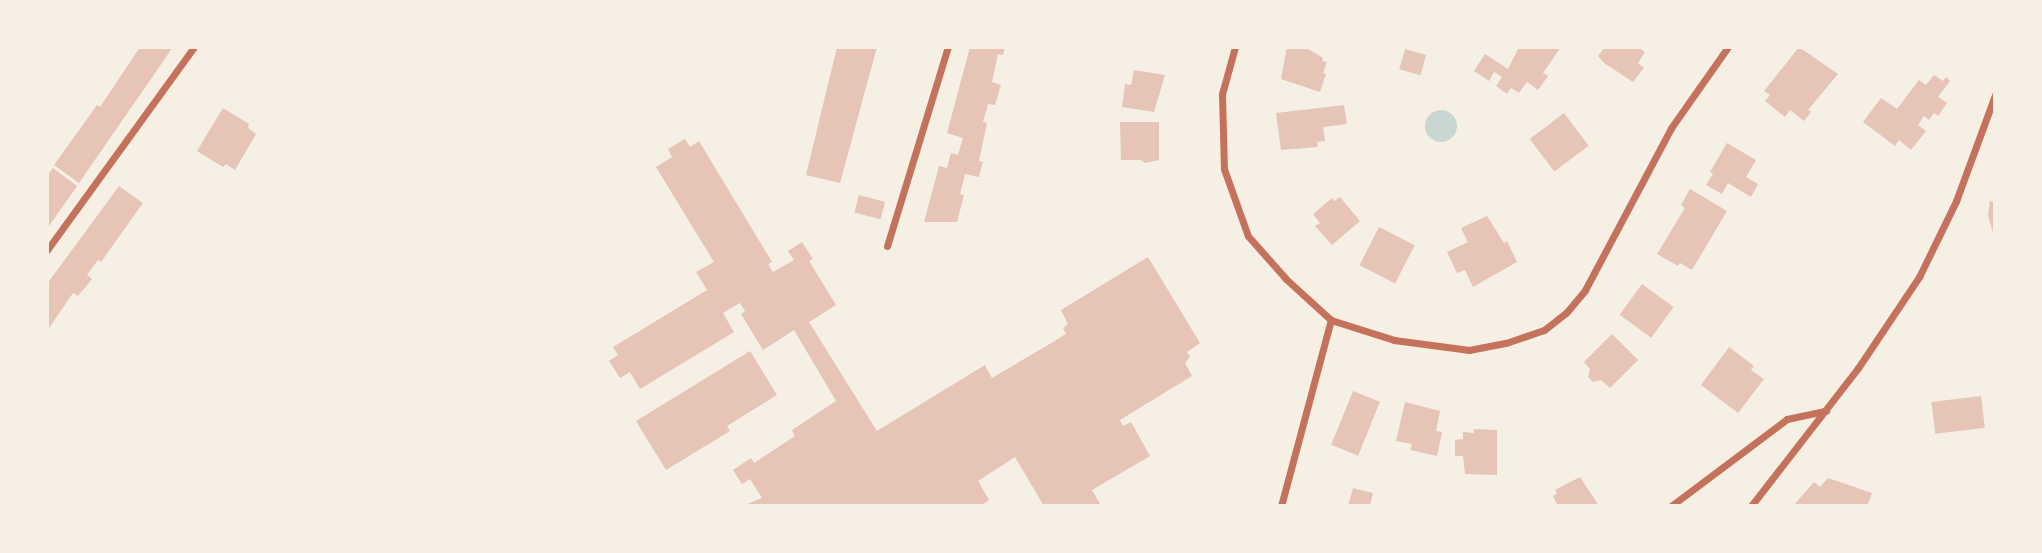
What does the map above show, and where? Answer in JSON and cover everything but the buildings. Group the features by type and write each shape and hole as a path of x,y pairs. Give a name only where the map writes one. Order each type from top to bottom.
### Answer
{"street":[{"path":"47,250 194,47"},
{"path":"887,246 948,47"},
{"path":"1235,47 1222,94 1224,169 1248,236 1286,279 1331,320 1394,340 1469,350 1506,343 1544,330 1566,313 1598,268 1671,128 1728,47"},
{"path":"1751,506 1858,369 1929,258 1956,201 1995,95"},
{"path":"1281,506 1331,320"},
{"path":"1671,506 1787,419 1826,411"}],"shaded area":[{"path":"1441,110 1452,115 1457,126 1452,137 1441,142 1430,137 1425,126 1430,115"}]}
